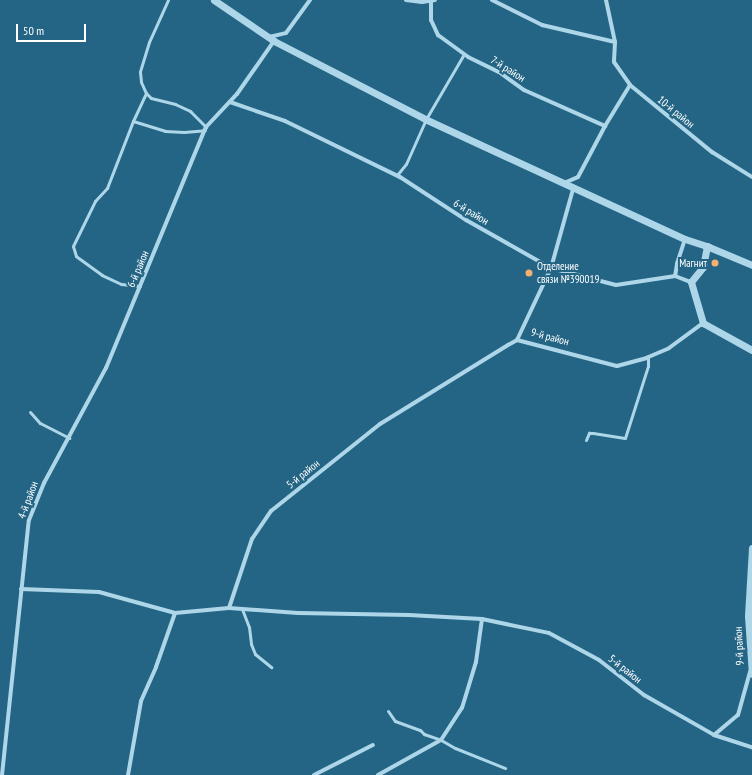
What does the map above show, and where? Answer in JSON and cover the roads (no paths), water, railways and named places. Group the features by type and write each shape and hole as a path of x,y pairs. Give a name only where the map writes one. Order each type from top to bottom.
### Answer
{"street":[{"path":"214,0 271,39 426,119 573,189 685,239 707,246 752,265"},
{"path":"271,39 286,33 310,0"},
{"name":"7-й район","path":"406,0 422,2 433,0 430,20 438,35 464,54 499,72 524,90 605,126"},
{"path":"492,0 542,24 615,42"},
{"name":"10-й район","path":"606,0 615,42 614,62 630,85 712,152 752,177"},
{"name":"6-й район","path":"64,446 106,368 205,129 230,102 271,39"},
{"path":"562,184 578,177 605,126 630,85"},
{"name":"6-й район","path":"230,102 285,121 397,176 466,220 551,268 616,285 675,276"},
{"path":"517,340 551,268 573,189"},
{"path":"685,239 676,264 675,276 691,282"},
{"path":"691,282 703,268 707,246"},
{"path":"691,282 703,323 752,350"},
{"name":"9-й район","path":"434,390 517,340 617,366 669,348 703,323"},
{"name":"5-й район","path":"229,608 252,540 271,511 380,424 434,390"},
{"name":"4-й район","path":"2,775 29,520 44,483 64,446"},
{"name":"9-й район","path":"752,548 750,614 752,672"},
{"name":"5-й район","path":"21,589 99,592 175,613 229,608 298,613 409,615 482,619 549,633 599,660 644,695 714,735 752,747"},
{"path":"128,775 140,701 156,667 175,613"},
{"path":"378,775 441,740 462,708 476,662 482,619"},
{"path":"714,735 738,715 752,672"},
{"path":"314,775 373,745"}],"lane":[{"path":"168,0 149,42 140,72 141,82 150,98 175,104 190,112 205,129"},
{"path":"397,176 406,164 426,119 464,54"},
{"path":"141,286 121,284 102,275 76,256 73,246 95,201 107,188 133,121 146,93"},
{"path":"133,121 165,131 184,132 205,129"},
{"path":"586,440 589,434 593,432 625,438 648,366 648,356"},
{"path":"30,412 40,423 69,438"},
{"path":"242,609 249,627 251,644 255,654 271,668"},
{"path":"388,711 394,721 505,768"}],"place":[{"name":"Магнит","path":"715,263"},
{"name":"Отделение связи №390019","path":"529,273"}]}
